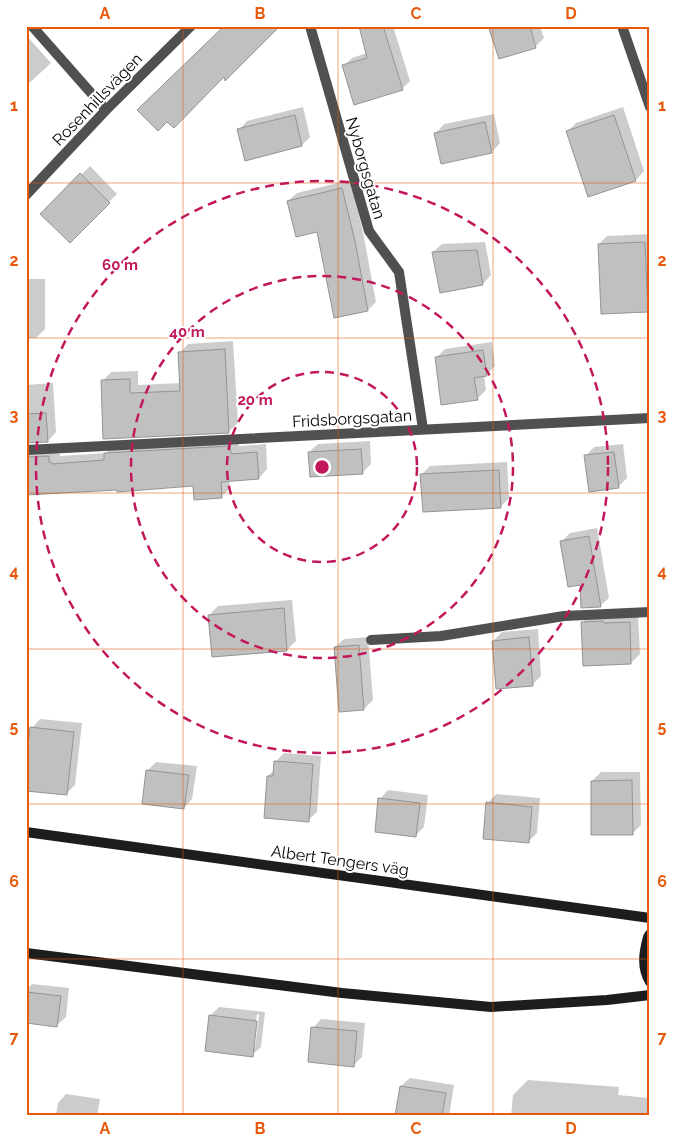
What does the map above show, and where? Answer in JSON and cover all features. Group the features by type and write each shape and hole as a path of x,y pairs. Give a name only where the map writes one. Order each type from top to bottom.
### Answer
{"main road":[{"name":"Albert Tengers väg","path":"26,832 650,918"},
{"path":"650,934 644,957 647,977 650,982"},
{"path":"26,953 342,993 491,1007 607,1000 650,995"}],"street":[{"path":"32,26 106,110"},
{"name":"Rosenhillsvägen","path":"26,195 106,110 191,26"},
{"name":"Nyborgsgatan","path":"310,26 369,231 400,272 423,429"},
{"path":"622,26 650,107"},
{"name":"Fridsborgsgatan","path":"26,450 650,418"},
{"path":"371,640 441,636 564,616 650,612"}],"building":[{"path":"224,26 280,26 225,81 224,77 174,128 167,122 158,131 137,110"},
{"path":"359,26 383,26 403,90 354,105 342,65 367,58"},
{"path":"488,26 530,26 536,48 499,59"},
{"path":"295,115 302,146 245,161 237,129"},
{"path":"614,115 636,181 588,197 566,131"},
{"path":"485,122 492,153 441,164 434,133"},
{"path":"80,173 110,203 70,243 40,214"},
{"path":"342,188 355,241 368,311 334,318 317,232 296,237 287,201"},
{"path":"645,242 648,312 601,314 598,244"},
{"path":"477,250 483,285 440,293 432,252"},
{"path":"225,349 229,433 103,439 101,380 130,379 130,393 180,391 178,352"},
{"path":"483,350 487,376 474,378 478,400 441,405 435,357"},
{"path":"46,413 48,442 26,443 26,414"},
{"path":"230,446 231,454 257,452 259,479 221,482 222,498 194,500 193,486 117,492 117,490 26,495 26,457 49,456 49,462 52,464 104,460 104,453"},
{"path":"361,449 363,474 310,477 308,452"},
{"path":"614,452 619,488 589,492 584,455"},
{"path":"499,470 501,508 423,512 420,474"},
{"path":"589,536 601,607 581,608 580,585 568,587 560,541"},
{"path":"284,608 287,651 212,657 208,615"},
{"path":"603,621 604,623 630,622 631,664 583,666 581,622"},
{"path":"529,637 533,686 496,689 492,641"},
{"path":"359,645 364,710 339,712 334,647"},
{"path":"30,727 74,732 67,795 26,791 26,766"},
{"path":"274,761 313,764 309,822 264,818 267,776 273,776"},
{"path":"146,770 189,775 184,809 142,804"},
{"path":"632,780 633,835 591,835 591,781"},
{"path":"378,798 420,803 416,837 375,832"},
{"path":"486,802 532,807 529,843 483,839"},
{"path":"26,992 61,996 57,1027 26,1023"},
{"path":"209,1015 257,1021 253,1057 205,1051"},
{"path":"311,1027 357,1031 354,1067 308,1062"},
{"path":"400,1086 446,1093 442,1116 395,1116"}]}
